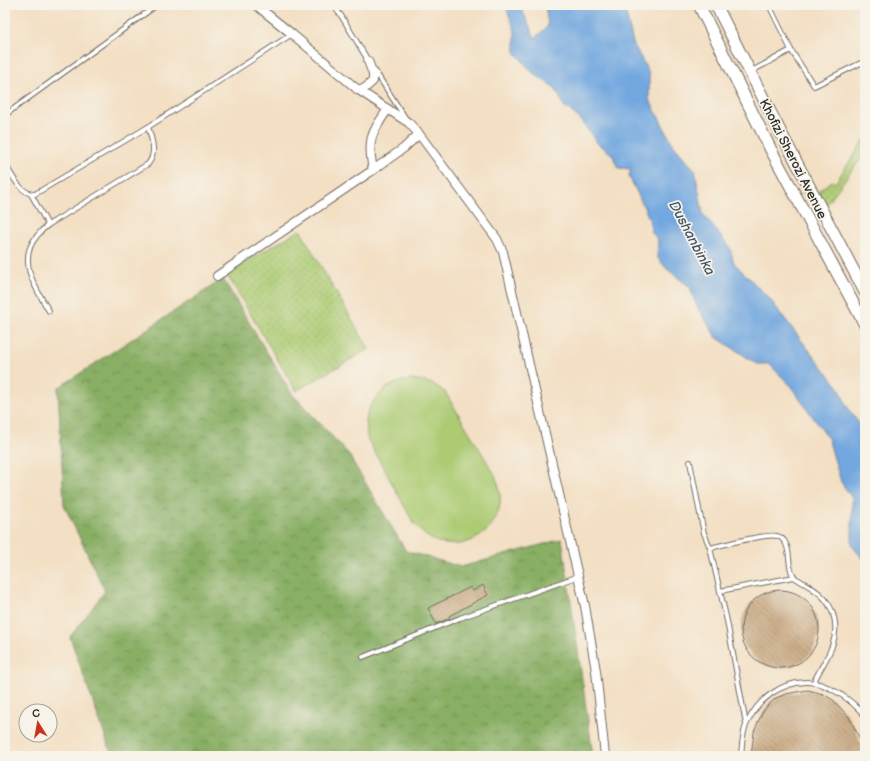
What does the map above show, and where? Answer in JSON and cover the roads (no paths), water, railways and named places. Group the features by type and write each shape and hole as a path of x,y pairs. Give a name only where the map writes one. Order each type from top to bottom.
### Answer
{"main road":[{"name":"Khofizi Sherozi Avenue","path":"699,5 771,150 865,325"},
{"name":"Khofizi Sherozi Avenue","path":"716,5 865,292"},
{"path":"850,299 865,292"}],"street":[{"path":"256,5 357,89 409,123 419,134 497,239 503,252 579,576 596,671 605,756"},
{"path":"357,89 364,89 373,81 373,74 368,60"},
{"path":"373,170 370,152 371,141 375,129 388,109"},
{"path":"217,276 373,170 404,148 419,134"}],"lane":[{"path":"5,115 157,5"},
{"path":"333,5 409,123"},
{"path":"769,5 791,50 814,86 865,61"},
{"path":"31,194 41,191 148,127 292,34"},
{"path":"750,72 791,50"},
{"path":"49,311 32,280 28,264 32,242 48,225 148,164 152,159 153,153 152,141 148,127"},
{"path":"5,164 16,181 25,191 31,194 48,225"},
{"path":"690,462 704,533 710,548 720,591 746,724"},
{"path":"710,548 766,536 776,536 782,538 786,546 791,573 794,577 821,596 831,609 834,618 836,627 834,642 814,682"},
{"path":"363,657 460,618 579,576"},
{"path":"720,591 794,577"},
{"path":"741,756 743,734 746,724 755,708 774,690 788,685 814,682 825,686 857,706 865,716"}],"water":[{"name":"Dushanbinka","path":"505,5 520,5 535,38 548,26 545,5 623,5 633,43 649,73 649,99 674,146 695,170 703,214 730,248 734,263 769,298 838,386 849,410 865,431 865,561 852,546 852,498 841,482 828,438 789,384 769,364 757,364 716,337 696,305 690,287 667,269 657,257 658,240 651,231 649,218 629,176 631,169 618,168 612,154 597,143 580,119 564,106 555,88 533,73 515,52 515,31"}]}
